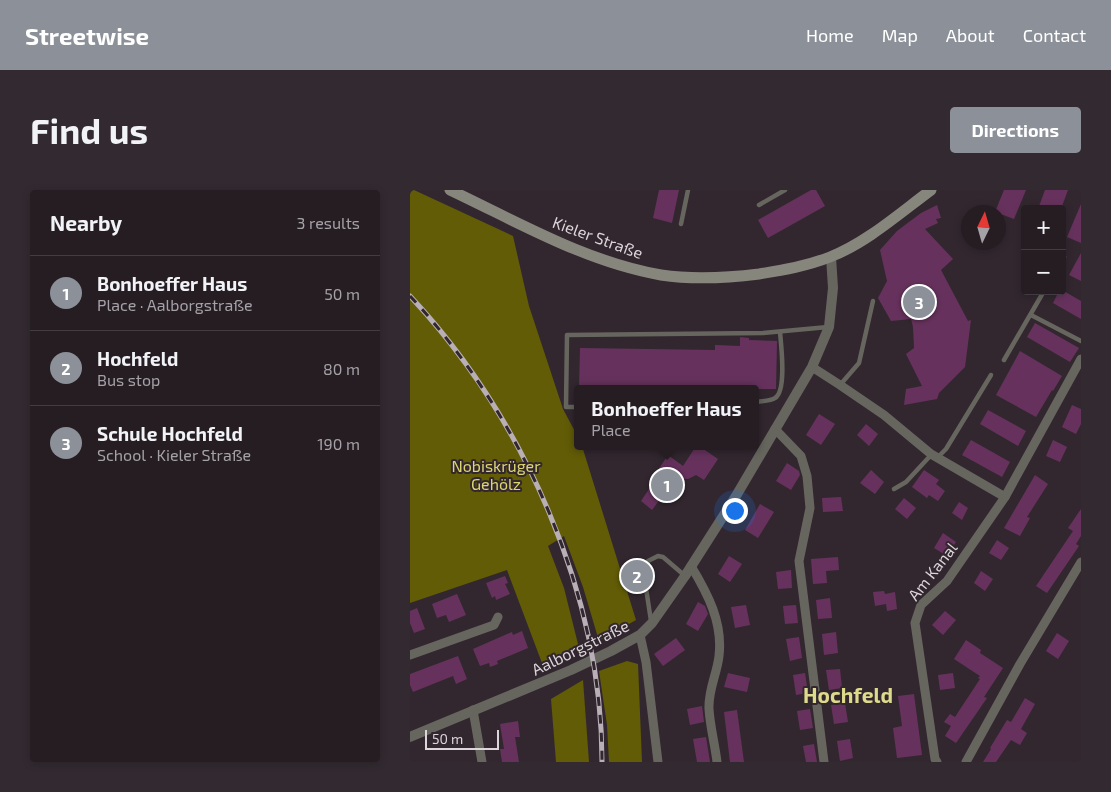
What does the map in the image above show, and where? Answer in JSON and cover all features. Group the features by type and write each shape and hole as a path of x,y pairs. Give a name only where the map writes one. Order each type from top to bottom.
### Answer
{"main road":[{"name":"Kieler Straße","path":"453,192 525,227 616,264 683,277 737,277 793,269 831,257 860,242 931,190"}],"street":[{"name":"Aalborgstraße","path":"410,737 611,652 640,635 652,622 685,576 736,496 812,367 829,327 833,288 831,257"},
{"name":"Am Kanal","path":"937,762 935,759 915,623 921,605 947,581 1005,496 1081,359"},
{"path":"812,367 884,415 934,456 1005,496"},
{"path":"775,429 801,456 807,476 810,508 799,561 824,762"},
{"path":"966,762 1020,664 1081,562"},
{"path":"691,566 708,594 716,617 719,637 719,657 712,684 709,708 717,762"},
{"path":"410,655 494,625 498,617"},
{"path":"640,635 646,662 658,762"},
{"path":"473,710 482,762"}],"lane":[{"path":"680,224 688,190"},
{"path":"759,205 785,190"},
{"path":"1004,360 1042,295"},
{"path":"840,384 859,363 873,301"},
{"path":"1031,315 1081,341"},
{"path":"574,407 566,407 567,335 780,332 829,327"},
{"path":"759,401 776,398 780,393 782,384 780,332"},
{"path":"894,489 906,482 934,456 946,449 991,375"},
{"path":"652,622 644,575 648,561 658,556 663,557 685,576"}],"green space":[{"name":"Nobiskrüger Gehölz","path":"410,190 414,190 513,236 529,306 563,409 574,430 574,450 583,450 636,620 599,641 583,587 564,536 548,546 564,588 579,648 542,663 507,570 410,603"},
{"path":"627,661 638,664 642,762 609,762 607,725 599,671"},
{"path":"583,680 589,762 556,762 551,699"}],"building":[{"path":"659,190 679,190 672,223 653,218"},
{"path":"811,190 816,190 825,206 768,238 758,220"},
{"path":"1004,190 1026,190 1014,219 1006,216 1006,205 998,205"},
{"path":"1045,190 1068,190 1062,205 1039,205"},
{"path":"1081,204 1081,243 1067,237"},
{"path":"937,205 941,218 936,219 938,223 925,229 953,259 941,270 968,321 971,320 965,367 939,393 937,399 904,405 906,389 922,386 906,354 914,348 913,327 911,319 891,321 878,298 887,281 880,250 897,231 921,213"},
{"path":"1081,253 1081,281 1069,275"},
{"path":"1066,292 1081,301 1081,319 1053,303 1057,295 1066,295"},
{"path":"1035,323 1079,348 1070,362 1027,337"},
{"path":"740,337 749,338 749,340 777,341 776,389 759,389 759,385 579,385 580,348 715,350 715,345 740,346"},
{"path":"1020,351 1062,376 1036,417 996,395"},
{"path":"1072,405 1081,409 1081,424 1076,434 1062,427"},
{"path":"988,410 1026,431 1018,446 980,424"},
{"path":"819,414 835,424 821,445 806,435"},
{"path":"866,424 878,434 869,446 857,435"},
{"path":"971,440 1010,462 1002,477 962,455"},
{"path":"1053,440 1067,447 1060,462 1046,456"},
{"path":"693,450 705,450 718,459 704,480 696,475 688,479 674,478 670,484 656,473 668,455 683,466"},
{"path":"787,463 799,471 800,475 791,490 776,481"},
{"path":"871,470 884,482 875,494 860,483"},
{"path":"924,470 939,480 936,484 945,491 938,501 929,495 927,498 912,487"},
{"path":"1035,475 1048,484 1027,517 1030,518 1020,536 1004,528"},
{"path":"649,489 661,498 652,510 641,501"},
{"path":"841,497 843,511 823,512 822,498"},
{"path":"904,498 916,508 907,519 895,509"},
{"path":"959,502 968,508 962,520 952,513"},
{"path":"760,504 774,512 758,538 745,530"},
{"path":"1081,509 1081,536 1076,544 1079,546 1047,593 1036,586 1073,531 1068,528"},
{"path":"943,533 956,542 947,556 934,548"},
{"path":"997,540 1009,548 1001,560 989,553"},
{"path":"729,556 742,564 730,582 718,574"},
{"path":"838,557 839,570 826,571 827,583 813,584 811,559"},
{"path":"791,570 792,588 778,589 776,572"},
{"path":"981,571 993,579 985,591 974,583"},
{"path":"505,576 508,583 505,584 510,594 496,600 495,596 492,598 486,583"},
{"path":"884,591 885,594 895,592 897,609 887,611 886,604 875,606 873,592"},
{"path":"457,594 466,615 449,622 446,615 437,618 432,604"},
{"path":"830,598 832,618 818,619 816,600"},
{"path":"698,602 705,606 708,614 698,631 686,624"},
{"path":"746,605 750,625 735,628 731,607"},
{"path":"796,605 798,623 785,624 783,606"},
{"path":"417,608 425,629 414,633 410,623 410,611"},
{"path":"945,611 956,620 943,635 932,625"},
{"path":"522,631 528,648 497,661 498,664 490,667 489,663 480,666 473,649 512,632 513,635"},
{"path":"836,632 838,653 824,655 822,634"},
{"path":"1057,633 1069,641 1058,659 1046,651"},
{"path":"799,637 802,658 790,661 786,639"},
{"path":"676,638 685,650 663,666 654,654"},
{"path":"966,640 981,650 980,653 1003,668 984,697 987,698 956,743 945,736 951,726 944,722 950,714 955,717 980,679 978,678 980,676 954,659"},
{"path":"458,656 467,679 456,684 453,676 413,692 410,685 410,674"},
{"path":"840,669 842,688 829,690 826,670"},
{"path":"728,673 750,678 747,692 724,687"},
{"path":"805,673 808,693 796,695 793,675"},
{"path":"953,673 955,688 940,690 938,675"},
{"path":"914,694 922,755 897,758 893,728 902,726 898,696"},
{"path":"1025,698 1035,704 1021,729 1027,733 1020,745 1011,740 996,762 983,762 1007,720 1011,722"},
{"path":"845,703 848,722 834,724 831,705"},
{"path":"702,706 704,722 690,725 687,709"},
{"path":"810,709 813,728 800,730 797,711"},
{"path":"737,710 744,762 730,762 724,712"},
{"path":"518,721 520,737 515,737 519,762 502,762 500,749 504,749 500,724"},
{"path":"706,737 710,762 697,762 693,739"},
{"path":"850,739 853,758 840,761 837,741"},
{"path":"814,744 817,762 806,762 803,746"}],"railway":[{"path":"410,296 451,344 488,397 521,453 549,512 571,573 588,635 598,699 602,762"}],"place":[{"name":"Schule Hochfeld","path":"919,302"},
{"name":"Bonhoeffer Haus","path":"667,485"},
{"name":"Hochfeld","path":"637,576"}],"district":[{"name":"Hochfeld","path":"848,694"}]}
